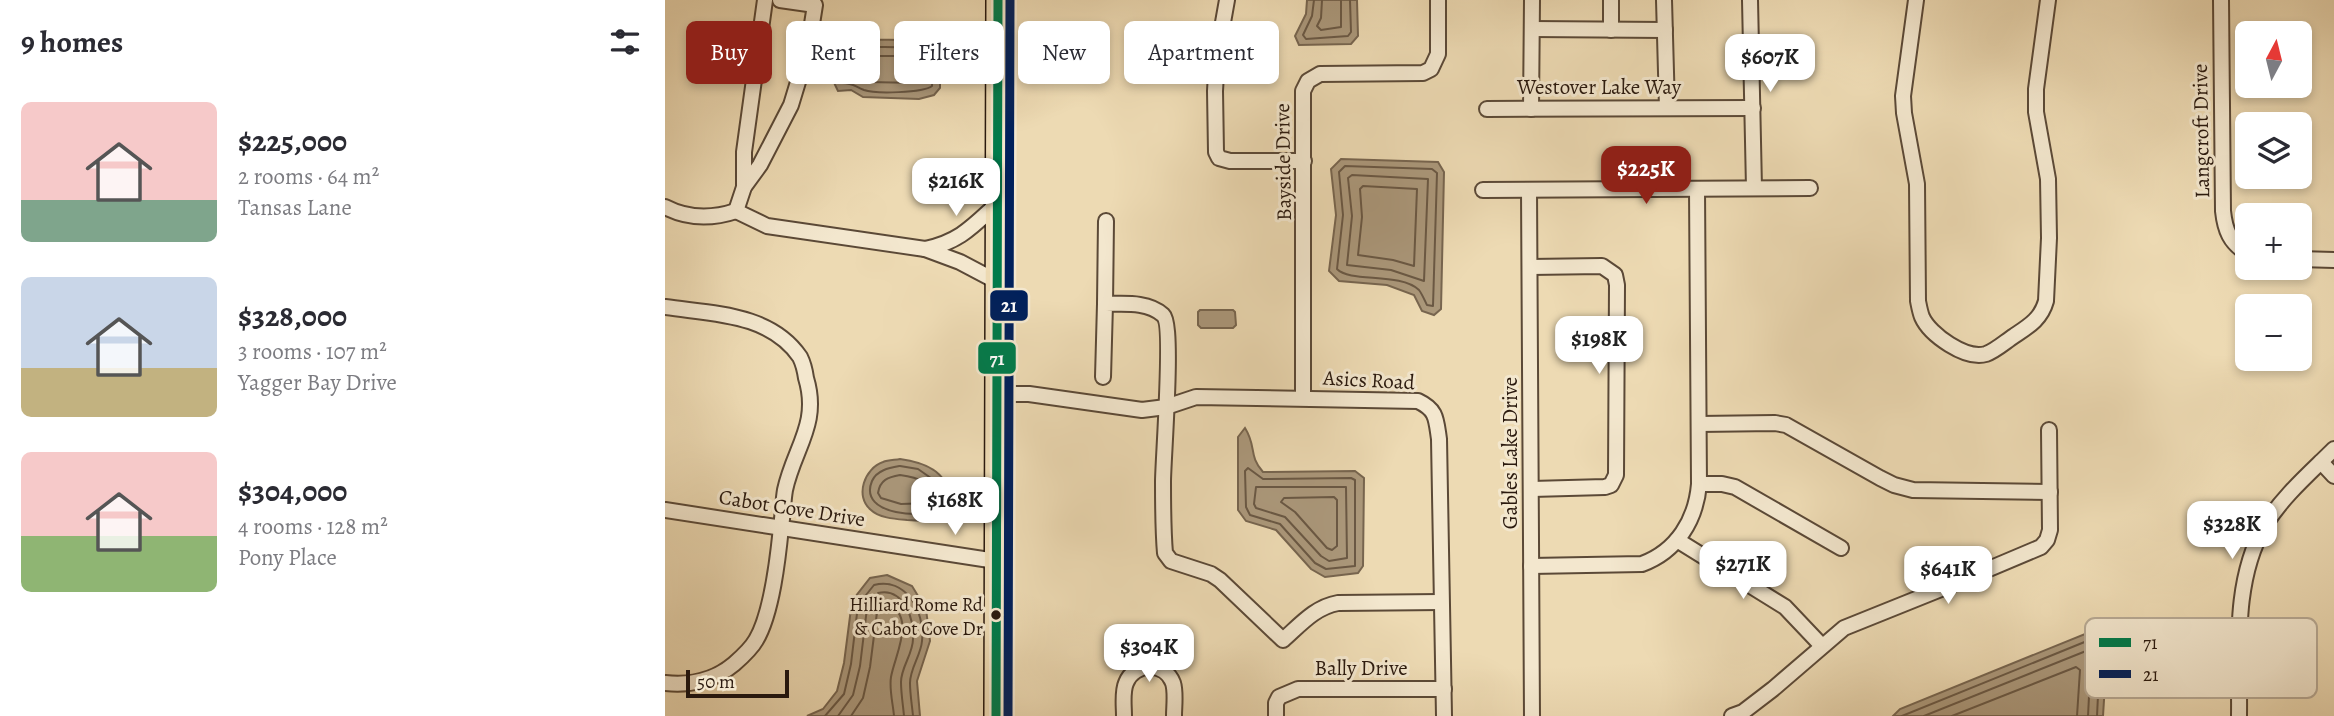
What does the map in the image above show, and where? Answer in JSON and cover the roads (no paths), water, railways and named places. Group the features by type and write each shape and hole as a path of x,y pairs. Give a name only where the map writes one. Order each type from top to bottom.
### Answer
{"main road":[{"path":"996,716 998,0"}],"street":[{"path":"744,187 744,152 765,0"},
{"path":"736,211 744,187 760,165 791,104 808,50 815,5 780,0"},
{"path":"1227,0 1217,56 1216,152 1219,158 1230,162 1304,161"},
{"name":"Bayside Drive","path":"1303,398 1303,91 1308,81 1320,74 1423,73 1431,69 1438,54 1438,0"},
{"path":"1531,109 1532,0"},
{"path":"1611,0 1611,30"},
{"path":"1664,0 1667,108"},
{"path":"1750,0 1755,188"},
{"path":"1916,0 1903,96 1917,184 1918,301 1923,318 1930,328 1957,349 1975,356 1987,354 2034,323 2043,311 2046,301 2048,179 2036,111 2036,89 2047,0"},
{"name":"Langcroft Drive","path":"2221,0 2223,211 2228,235 2235,245"},
{"path":"1531,29 1665,30"},
{"name":"Westover Lake Way","path":"1487,109 1753,108"},
{"path":"1531,566 1642,564 1655,559 1678,540 1691,519 1699,484 1696,188"},
{"path":"1483,190 1810,188"},
{"name":"Gables Lake Drive","path":"1529,190 1532,716"},
{"path":"925,249 958,239 997,204"},
{"path":"665,208 706,218 720,217 736,211 767,226 925,249 960,262 996,281"},
{"path":"1103,377 1106,222"},
{"path":"2312,259 2334,260"},
{"path":"1530,267 1602,266 1615,275 1617,285 1614,480 1605,487 1532,489"},
{"path":"1105,304 1145,306 1164,315 1166,320 1164,543 1165,553 1171,561 1211,574 1283,640 1316,611 1327,605 1441,602"},
{"path":"665,307 734,316 759,324 782,339 801,358 808,384 811,414 803,443 792,464 785,492 767,614 756,641 725,672 681,685 665,683"},
{"name":"Asics Road","path":"997,394 1029,394 1142,410 1166,407 1196,397 1418,401 1430,406 1436,418 1439,439 1444,716"},
{"path":"1699,424 1786,425 1880,478 1913,491 2050,492"},
{"path":"1732,716 1743,712 1773,690 1843,628 2041,547 2050,530 2049,430"},
{"path":"2240,618 2243,588 2251,556 2265,526 2283,500 2334,449"},
{"path":"2321,462 2334,476"},
{"path":"1699,484 1735,487 1841,548"},
{"name":"Cabot Cove Drive","path":"665,510 996,561"},
{"path":"1678,540 1785,607 1822,646"},
{"path":"1124,716 1124,686 1130,674 1142,667 1155,667 1167,673 1174,684 1174,716"},
{"name":"Bally Drive","path":"1276,716 1279,697 1298,690 1444,688"},
{"path":"2239,698 2239,716"}],"water":[{"path":"1307,0 1357,0 1358,36 1351,44 1299,45 1295,36 1306,14"},
{"path":"880,40 894,40 894,84 940,84 934,95 919,99 863,97 851,90 838,91 835,84 880,84"},
{"path":"1341,159 1438,162 1444,172 1441,309 1434,315 1422,311 1414,295 1387,285 1339,281 1329,271 1336,215 1331,169"},
{"path":"1200,310 1233,310 1236,325 1233,328 1201,328 1198,325"},
{"path":"1245,428 1258,466 1263,472 1355,471 1364,478 1363,566 1358,573 1325,577 1311,569 1276,530 1246,521 1238,510 1238,437"},
{"path":"900,459 933,470 944,481 948,504 939,518 924,521 888,518 874,513 866,504 863,497 864,483 871,470 883,462"},
{"path":"887,575 912,586 926,609 930,641 917,681 920,716 807,716 823,709 837,691 844,663 852,601 870,578"},
{"path":"2085,634 2085,698 2104,698 2103,716 1893,716 1900,709"}],"place":[{"name":"Hilliard Rome Rd & Cabot Cove Dr","path":"996,615"}]}
